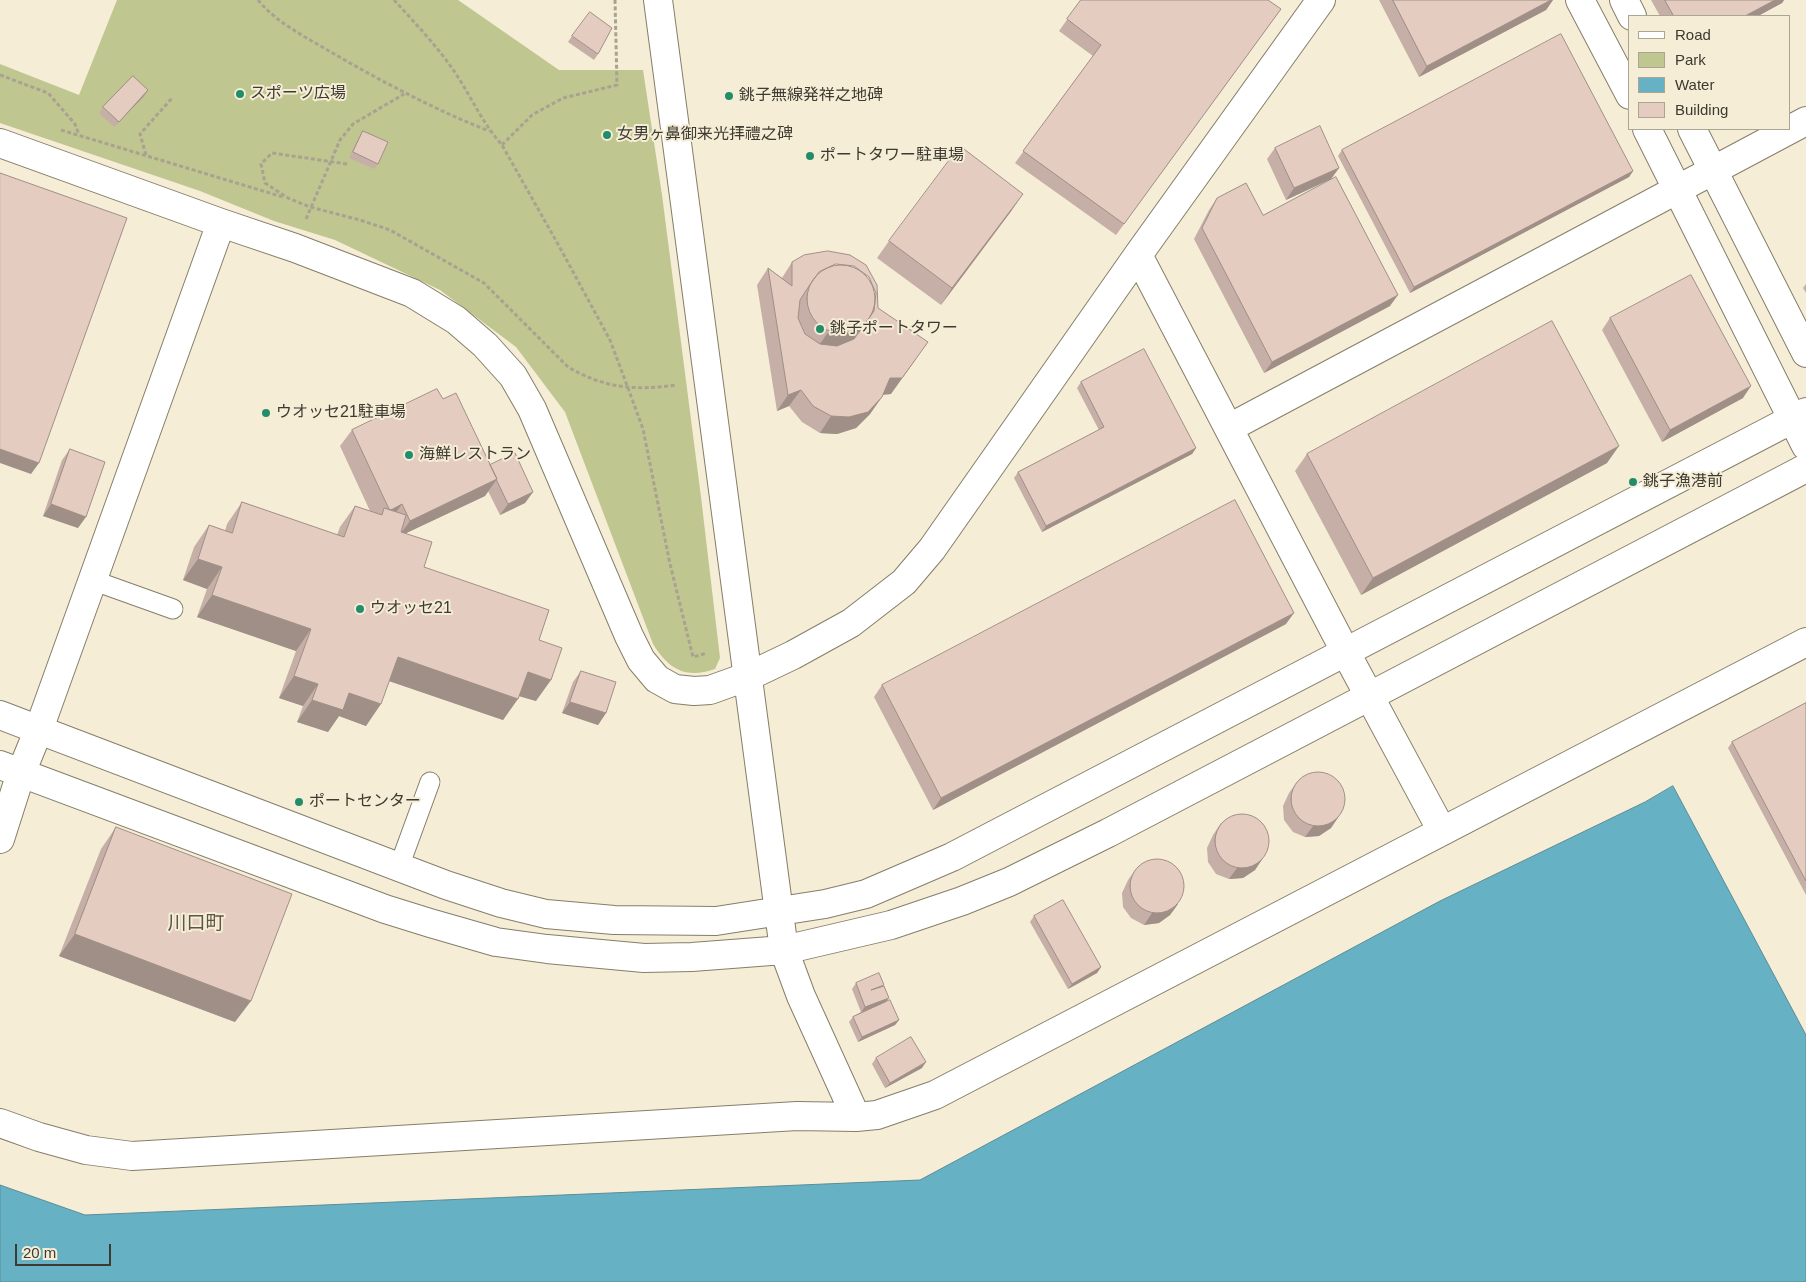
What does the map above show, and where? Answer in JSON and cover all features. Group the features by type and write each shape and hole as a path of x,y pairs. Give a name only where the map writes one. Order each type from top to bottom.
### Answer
{"street":[{"path":"658,0 784,950 801,996 856,1117"},
{"path":"0,143 295,248 412,293 456,320 485,345 513,376 532,409 641,660 657,679 675,688 694,691 710,690 749,676 851,624 904,582 932,549 1138,255 1321,0"},
{"path":"1580,0 1628,91"},
{"path":"1624,0 1632,15"},
{"path":"1791,129 1806,121"},
{"path":"1648,130 1800,415 1806,446"},
{"path":"1693,130 1806,353"},
{"path":"1229,428 1789,130"},
{"path":"0,839 10,769 39,729 221,223"},
{"path":"1138,255 1345,651 1371,696 1442,831"},
{"path":"0,714 446,885 492,900 546,914 614,920 716,921 778,912 825,904 866,894 927,868 1800,415"},
{"path":"10,769 385,909 430,924 496,942 644,958 692,957 784,950 891,925 962,901 1009,882 1117,828 1806,468"},
{"path":"0,1123 86,1150 132,1156 787,1116 856,1117 877,1115 935,1095 1806,642"}],"lane":[{"path":"92,580 173,609"},
{"path":"399,867 430,782"}],"path":[{"path":"258,0 266,9 290,28 405,94 490,132"},
{"path":"394,0 454,71 490,132 502,145 610,340 643,429 670,564 693,657 707,653"},
{"path":"502,145 532,115 564,98 617,85 615,0"},
{"path":"0,75 48,93 75,124 80,136"},
{"path":"310,207 340,140 354,124 405,94"},
{"path":"146,156 140,134 173,97"},
{"path":"52,128 390,230 484,283 568,367 584,377 606,385 628,388 650,389 676,385"},
{"path":"288,198 265,183 261,164 272,154 347,164"}],"green space":[{"path":"117,0 458,0 559,70 643,70 662,195 701,497 720,658 715,669 695,673 679,670 665,660 653,644 565,412 516,347 440,290 335,240 274,221 200,191 0,123 0,64 79,95"}],"water":[{"path":"1673,786 1806,1035 1806,1282 0,1282 0,1185 85,1215 920,1180 1440,901 1645,802"}],"building":[{"path":"1081,0 1268,0 1281,9 1124,224 1023,151 1101,45 1067,19"},
{"path":"1393,0 1551,0 1427,66"},
{"path":"1665,0 1775,0 1747,15 1673,15"},
{"path":"590,12 612,28 598,54 572,36"},
{"path":"1561,34 1633,171 1414,287 1342,150"},
{"path":"133,76 148,90 119,122 103,107"},
{"path":"1320,126 1339,168 1294,188 1275,148"},
{"path":"363,131 388,142 378,164 353,152"},
{"path":"960,146 1023,194 952,288 889,241"},
{"path":"0,173 127,218 39,463 0,449"},
{"path":"1336,177 1398,295 1272,362 1202,228 1217,198 1246,183 1263,215"},
{"path":"828,251 850,255 866,265 877,285 878,308 928,342 902,378 890,378 882,397 868,412 849,417 831,416 813,406 801,390 788,395 768,268 792,286 792,262 804,255","holes":["836,264 854,266 869,277 876,293 874,311 854,339 837,346 820,344 805,334 798,318 800,300 819,272"]},
{"path":"841,265 854,267 865,275 873,286 875,299 873,312 865,323 854,331 841,333 828,331 817,323 809,312 807,299 809,286 817,275 828,267"},
{"path":"1691,275 1751,386 1670,430 1610,318"},
{"path":"1552,321 1619,446 1373,578 1307,454"},
{"path":"1144,349 1196,448 1046,526 1018,472 1104,427 1081,382"},
{"path":"437,389 443,399 456,393 497,479 410,521 402,504 391,510 389,509 352,430"},
{"path":"70,449 105,462 86,517 51,504"},
{"path":"515,453 533,492 508,504 490,465"},
{"path":"1235,500 1294,613 941,798 882,685"},
{"path":"242,502 344,537 355,506 382,515 384,508 406,515 401,532 432,542 424,567 549,610 539,640 562,648 551,680 528,672 518,699 398,657 381,704 349,693 343,710 312,700 318,684 294,676 311,629 212,595 222,567 198,559 209,525 232,533"},
{"path":"581,671 616,682 606,713 570,702"},
{"path":"1806,703 1806,881 1732,742"},
{"path":"1318,772 1328,774 1337,780 1343,789 1345,799 1343,809 1337,818 1328,824 1318,826 1308,824 1299,818 1293,809 1291,799 1293,789 1299,780 1308,774"},
{"path":"1242,814 1252,816 1261,822 1267,831 1269,841 1267,851 1261,860 1252,866 1242,868 1232,866 1223,860 1217,851 1215,841 1217,831 1223,822 1232,816"},
{"path":"116,827 292,894 251,1001 75,934"},
{"path":"1157,859 1167,861 1176,867 1182,876 1184,886 1182,896 1176,905 1167,911 1157,913 1147,911 1138,905 1132,896 1130,886 1132,876 1138,867 1147,861"},
{"path":"1063,900 1101,967 1072,984 1034,916"},
{"path":"879,973 884,985 871,990 884,986 889,998 865,1007 856,983"},
{"path":"890,1000 899,1020 862,1037 853,1017"},
{"path":"911,1037 926,1062 890,1083 876,1058"}],"place":[{"name":"スポーツ広場","path":"240,94"},
{"name":"銚子無線発祥之地碑","path":"729,96"},
{"name":"女男ヶ鼻御来光拝禮之碑","path":"607,135"},
{"name":"ポートタワー駐車場","path":"810,156"},
{"name":"銚子ポートタワー","path":"820,329"},
{"name":"ウオッセ21駐車場","path":"266,413"},
{"name":"海鮮レストラン","path":"409,455"},
{"name":"銚子漁港前","path":"1633,482"},
{"name":"ウオッセ21","path":"360,609"},
{"name":"ポートセンター","path":"299,802"}],"district":[{"name":"川口町","path":"196,924"}]}
